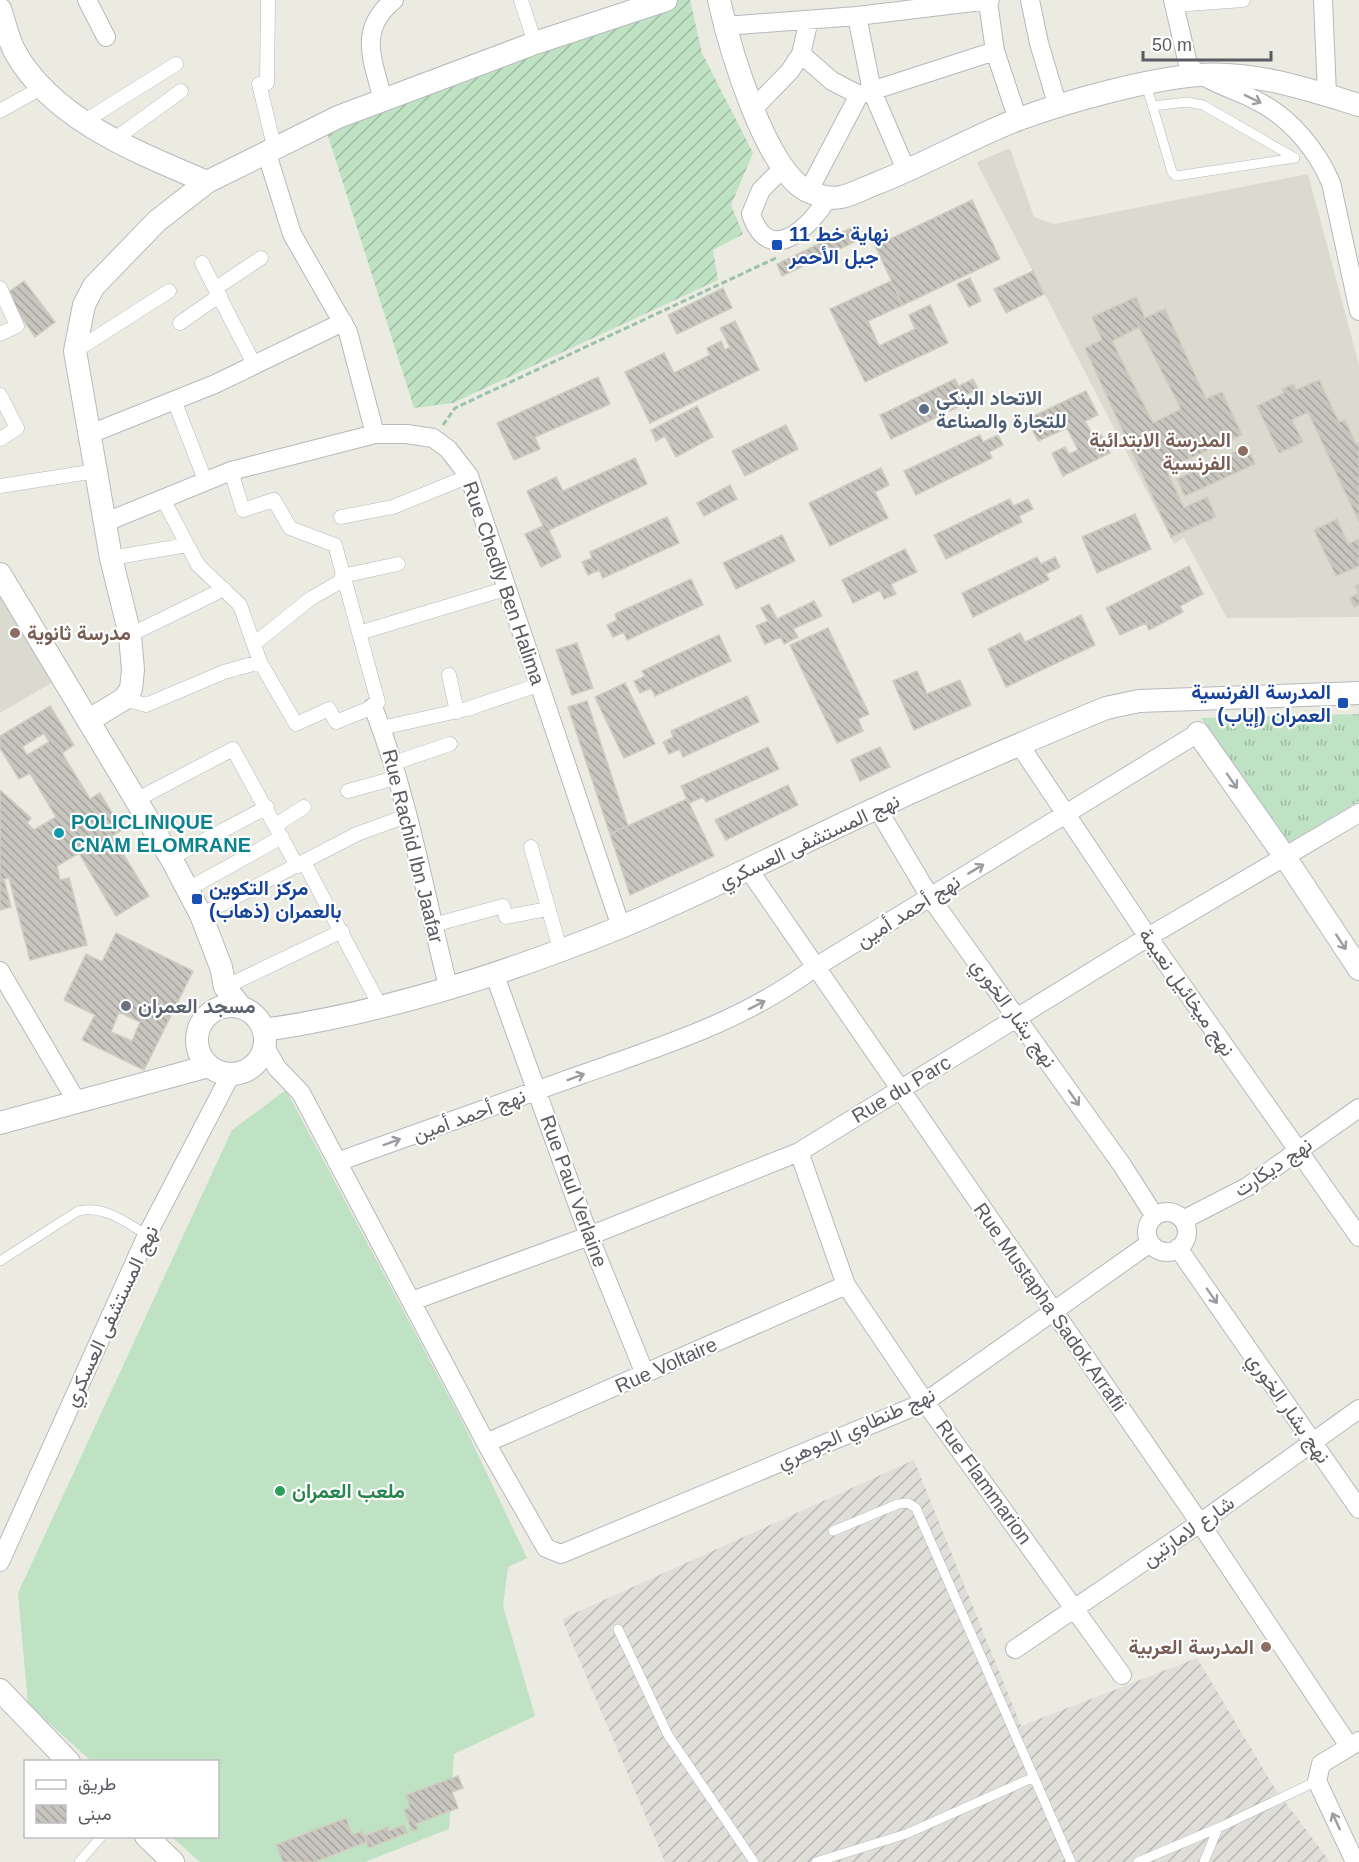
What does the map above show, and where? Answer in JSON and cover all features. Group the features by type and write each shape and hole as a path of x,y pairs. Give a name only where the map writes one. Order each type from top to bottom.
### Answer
{"street":[{"path":"87,0 106,37"},
{"path":"268,0 267,83 259,84 271,152 292,234 343,322 375,434"},
{"path":"383,100 371,53 370,34 380,12 392,0"},
{"path":"521,0 535,43"},
{"path":"89,720 124,699 131,689 132,680 130,635 111,558 75,351 84,305 94,286 157,221 207,182 338,117 535,43 622,6 666,0"},
{"path":"719,0 725,26 753,109 782,169 818,195 840,197 907,172 1018,120 1058,106 1146,84 1200,75 1257,78 1359,105"},
{"path":"1243,0 1174,3 1188,64 1200,75 1260,102 1298,132 1324,166 1331,183 1359,310"},
{"path":"1323,0 1328,95"},
{"path":"725,26 857,16 989,1 995,51 1018,120"},
{"path":"1028,1 1058,106"},
{"path":"0,9 4,34 41,88 115,139 207,182"},
{"path":"857,16 865,93 907,172"},
{"path":"753,109 790,71 801,54 809,20"},
{"path":"801,54 832,81 865,93 995,51"},
{"path":"86,121 176,64"},
{"path":"0,111 41,88"},
{"path":"115,139 181,92"},
{"path":"782,169 761,190 750,214 756,229 766,238 788,239 805,228 865,93"},
{"path":"180,323 261,258"},
{"path":"202,263 254,364"},
{"path":"0,288 17,326 0,334"},
{"path":"75,351 170,291"},
{"path":"90,434 174,400 343,322"},
{"path":"0,395 17,428 0,439"},
{"path":"174,400 205,480"},
{"path":"106,522 231,471 341,441 375,434 406,434 433,438"},
{"name":"Rue Chedly Ben Halima","path":"433,438 448,448 469,476 505,590 621,927"},
{"path":"0,486 96,471"},
{"path":"163,499 198,565 240,604 260,662 296,724 329,709 336,722 373,707 378,702 335,544 290,528 274,500 243,510 231,471"},
{"path":"341,517 393,507 469,476"},
{"path":"111,558 187,545"},
{"path":"254,644 310,598 343,578 398,564"},
{"path":"0,574 171,858 201,915 214,946 225,987 240,1006 252,1012 277,1068 301,1093 486,1443"},
{"path":"130,635 224,589"},
{"path":"359,633 505,590"},
{"path":"124,699 146,705 224,672 260,662"},
{"path":"449,675 457,712"},
{"path":"381,728 457,712 538,685"},
{"name":"نهج المستشفى العسكري","path":"265,1038 494,973 621,927 749,870 877,808 1019,744 1106,708 1139,701 1359,693"},
{"name":"Rue Rachid Ibn Jaafar","path":"373,707 396,770 409,815 448,986"},
{"name":"نهج أحمد أمين","path":"337,1162 669,1043 741,1014 778,994 814,968 1198,733 1285,857 1359,969"},
{"path":"348,791 450,744"},
{"name":"نهج ميخائيل نعيمة","path":"1019,744 1068,813 1148,938 1359,1237"},
{"path":"136,800 233,749 279,831 342,932 380,1006"},
{"path":"171,858 267,807"},
{"path":"188,889 279,831 304,807"},
{"name":"نهج بشار الخوري","path":"877,808 930,897 1122,1165 1154,1215"},
{"name":"Rue du Parc","path":"412,1301 589,1236 799,1152 1148,938 1359,813"},
{"path":"201,915 357,834 409,815"},
{"path":"531,847 560,949"},
{"name":"Rue Mustapha Sadok Arrafii","path":"749,870 814,968 1354,1744"},
{"path":"433,925 503,906 506,917 547,909"},
{"path":"225,987 342,932"},
{"path":"0,971 77,1102"},
{"name":"Rue Paul Verlaine","path":"494,973 589,1236 645,1374"},
{"path":"240,1006 220,1007 204,1018 198,1030 197,1043 201,1056 209,1066 231,1074 253,1066 265,1038"},
{"path":"0,1123 209,1066"},
{"name":"نهج المستشفى العسكري","path":"0,1562 78,1383 147,1235 231,1074"},
{"name":"نهج ديكارت","path":"1183,1220 1248,1187 1359,1108"},
{"name":"Rue Flammarion","path":"799,1152 846,1285 925,1402 1076,1608 1122,1675"},
{"path":"1170,1212 1183,1220 1186,1235 1178,1248 1163,1251 1150,1243 1147,1228 1154,1215 1170,1212"},
{"name":"نهج طنطاوي الجوهري","path":"486,1443 546,1548 561,1554 569,1553 925,1402 1052,1310 1150,1243"},
{"name":"نهج بشار الخوري","path":"1178,1248 1359,1509"},
{"name":"Rue Voltaire","path":"486,1443 846,1285"},
{"name":"شارع لامارتين","path":"1015,1649 1200,1523 1359,1409"},
{"path":"0,1690 68,1760"},
{"path":"1354,1744 1321,1764 1317,1781 1355,1862"},
{"path":"148,1838 172,1862"}],"lane":[{"path":"1146,84 1172,172 1176,176 1294,158 1203,105 1187,102 1153,106"},
{"path":"0,1261 78,1211 91,1208 107,1211 147,1235"},
{"path":"832,1531 898,1504 908,1503 916,1508 1032,1778 1071,1862"},
{"path":"618,1629 668,1735 754,1862"},
{"path":"816,1862 906,1834 1032,1778"},
{"path":"1138,1862 1218,1828 1317,1781"},
{"path":"1204,1862 1218,1828"},
{"path":"79,1862 100,1838"}],"path":[{"path":"433,438 455,408 783,255 788,239"}],"shaded area":[{"name":"المدرسة الابتدائية الفرنسية","path":"1010,148 1034,217 1054,224 1308,174 1359,365 1359,617 1227,618 1184,538 1174,544 980,169 977,162"},
{"name":"مدرسة ثانوية","path":"0,586 58,679 0,713"},
{"path":"914,1460 1021,1726 1197,1658 1274,1787 1330,1862 665,1862 562,1619"}],"green space":[{"path":"678,0 690,0 702,53 753,153 731,205 743,234 713,250 718,280 453,403 414,408 325,126"},
{"path":"1359,714 1359,801 1290,843 1201,718"},
{"name":"ملعب العمران","path":"286,1090 463,1423 527,1558 508,1567 503,1606 535,1716 454,1754 449,1829 365,1862 200,1862 173,1838 219,1838 219,1760 90,1760 28,1704 18,1593 232,1130"}],"building":[{"path":"972,200 1000,259 903,305 875,246"},
{"path":"855,226 861,239 782,276 777,264"},
{"path":"1033,271 1044,294 1006,313 994,289"},
{"path":"970,278 981,301 969,307 957,284"},
{"path":"24,281 55,322 35,337 6,294"},
{"path":"891,281 903,305 868,321 879,346 915,329 909,315 930,305 948,343 865,382 830,309"},
{"path":"723,288 732,308 677,334 668,315"},
{"path":"1136,297 1145,318 1165,309 1206,399 1222,392 1242,435 1166,469 1184,508 1207,497 1216,517 1171,537 1085,348 1102,340 1092,317","holes":["1139,327 1181,409 1153,423 1112,341"]},
{"path":"735,321 759,370 650,423 625,372 664,353 674,373 710,355 707,348 721,341 725,350 730,347 720,328"},
{"path":"598,377 610,404 535,437 540,449 514,460 497,423"},
{"name":"الاتحاد البنكي للتجارة والصناعة","path":"955,379 959,386 973,379 978,389 964,396 967,403 891,439 880,415"},
{"path":"1319,380 1339,422 1345,420 1356,444 1359,443 1359,522 1308,412 1292,420 1303,442 1279,453 1257,406 1284,393 1282,389 1294,384 1296,390"},
{"path":"1086,391 1098,415 1085,421 1094,438 1101,434 1110,453 1063,476 1052,453 1065,447 1069,454 1078,450 1067,428 1038,441 1027,419"},
{"path":"697,406 713,437 676,457 665,436 656,441 651,430"},
{"path":"786,425 798,449 745,476 732,451"},
{"path":"980,435 983,442 998,435 1003,445 989,452 992,458 916,495 904,471"},
{"path":"1247,446 1255,464 1185,496 1177,479"},
{"path":"635,458 647,484 549,530 561,557 541,567 525,534 543,526 527,491 556,477 563,491"},
{"path":"881,468 889,485 875,492 888,518 830,546 809,503"},
{"path":"730,485 737,499 704,516 697,503"},
{"path":"1010,499 1013,506 1028,499 1033,509 1019,516 1022,522 946,559 934,535"},
{"path":"1135,514 1151,549 1097,573 1082,537"},
{"path":"667,517 679,543 603,578 599,570 588,575 582,562 592,558 590,552"},
{"path":"1337,519 1348,544 1359,539 1359,566 1336,576 1314,530"},
{"path":"782,535 795,561 736,589 723,563"},
{"path":"905,549 917,572 891,584 896,594 884,599 880,590 853,603 842,580"},
{"path":"1037,557 1041,564 1055,557 1060,567 1046,574 1049,580 973,617 962,593"},
{"path":"1189,566 1203,594 1180,606 1183,612 1149,630 1146,623 1120,635 1106,608"},
{"path":"691,579 703,605 627,640 624,632 613,637 607,625 617,620 615,614"},
{"path":"1359,593 1359,605 1354,607 1350,598"},
{"path":"814,601 822,616 793,629 798,637 784,644 781,637 765,644 756,626 768,621 761,608 769,604 777,619"},
{"path":"1081,615 1095,645 1006,687 988,649 1020,633 1025,642"},
{"path":"828,628 869,714 858,719 863,731 837,743 790,645"},
{"path":"719,635 731,661 655,696 651,688 640,693 634,681 645,676 642,671"},
{"path":"577,643 593,688 572,695 556,650"},
{"path":"917,671 927,694 960,680 971,705 914,730 893,681"},
{"path":"625,683 655,744 624,758 595,697"},
{"path":"747,696 759,722 683,757 680,749 669,754 663,742 673,737 671,731"},
{"path":"587,701 628,826 610,834 568,707"},
{"name":"POLICLINIQUE CNAM ELOMRANE","path":"50,706 74,745 62,753 90,799 100,793 122,830 112,836 149,896 116,916 79,853 57,866 60,880 69,878 87,945 30,960 9,878 4,879 11,907 0,910 0,790 31,818 27,823 34,830 56,817 30,773 19,779 0,748 0,736","holes":["44,733 49,742 27,755 22,747"]},
{"path":"768,747 779,769 706,802 703,797 689,803 681,786"},
{"path":"880,747 890,767 860,781 851,760"},
{"path":"788,785 798,805 726,840 715,820"},
{"path":"687,799 714,856 630,895 610,834"},
{"name":"مسجد العمران","path":"116,933 193,971 144,1070 82,1040 95,1015 64,1000 86,954 102,962","holes":["119,1012 140,1022 132,1041 111,1032"]},
{"path":"458,1776 463,1788 452,1792 458,1808 416,1824 418,1829 412,1831 404,1810 410,1808 406,1795"},
{"path":"346,1818 352,1835 362,1831 366,1842 315,1862 283,1862 276,1845"},
{"path":"404,1825 407,1833 369,1848 364,1836 388,1827 389,1831"}],"place":[{"name":"نهاية خط 11 جبل الأحمر","path":"777,245"},
{"name":"الاتحاد البنكي للتجارة والصناعة","path":"924,409"},
{"name":"المدرسة الابتدائية الفرنسية","path":"1243,451"},
{"name":"مدرسة ثانوية","path":"15,633"},
{"name":"المدرسة الفرنسية العمران (إياب)","path":"1343,703"},
{"name":"POLICLINIQUE CNAM ELOMRANE","path":"59,833"},
{"name":"مركز التكوين بالعمران (ذهاب)","path":"197,899"},
{"name":"مسجد العمران","path":"126,1006"},
{"name":"ملعب العمران","path":"280,1491"},
{"name":"المدرسة العربية","path":"1266,1647"}]}
